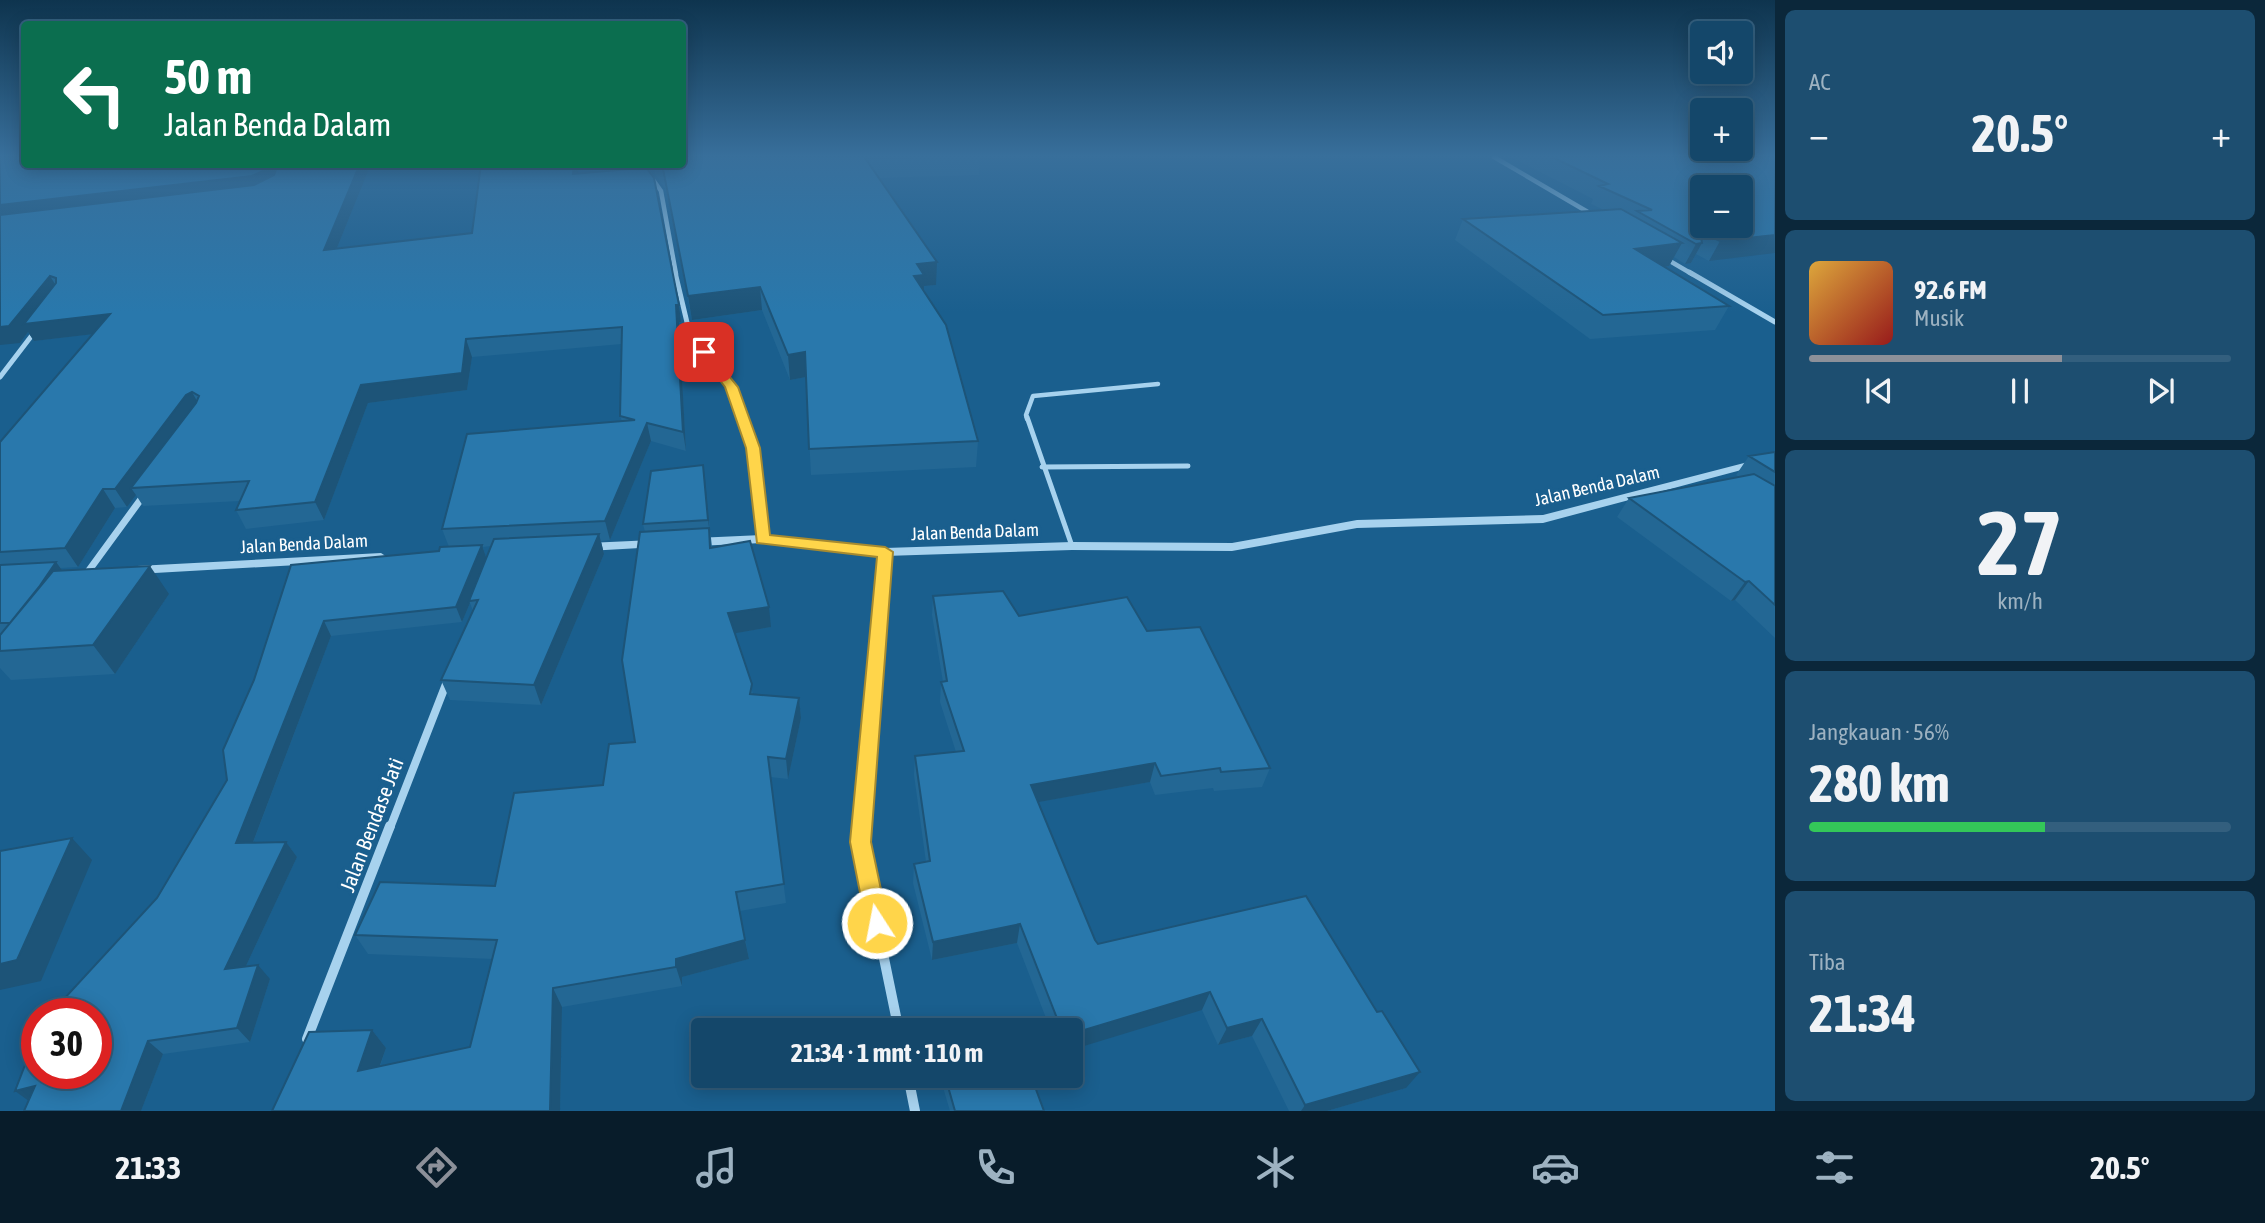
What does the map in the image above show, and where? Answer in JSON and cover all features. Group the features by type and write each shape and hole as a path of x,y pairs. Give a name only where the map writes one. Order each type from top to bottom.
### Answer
{"street":[{"path":"664,209 679,293 690,335 732,387 753,448 762,539"},
{"path":"1582,209 1597,218"},
{"path":"1656,253 1775,322"},
{"path":"0,377 38,327"},
{"name":"Jalan Benda Dalam","path":"679,543 762,539 885,552 1072,546 1232,547 1357,524 1543,519 1728,476 1775,458"},
{"path":"80,573 149,488"},
{"path":"581,547 665,544"},
{"path":"885,552 860,842 896,1018"},
{"name":"Jalan Benda Dalam","path":"128,571 388,557"},
{"path":"80,573 100,572"},
{"name":"Jalan Bendase Jati","path":"303,1050 452,668"},
{"path":"910,1088 915,1111"}],"lane":[{"path":"1072,546 1042,467 1026,415 1032,396 1158,384"},
{"path":"1042,467 1188,466"}],"building":[{"path":"52,209 341,209 324,250 472,233 475,209 660,209 679,305 676,305 683,432 647,423 605,521 442,529 467,434 635,420 620,416 622,327 466,339 462,373 361,385 315,502 236,510 249,481 131,488 196,403 199,396 192,392 186,395 115,489 103,489 65,548 0,552 0,442 110,314 24,324 56,283 56,278 50,276 9,326 0,327 0,215"},
{"path":"671,209 900,209 937,262 917,264 924,275 914,276 946,325 978,441 809,449 805,352 788,355 760,287 688,296"},
{"path":"1621,209 1682,243 1635,249 1729,306 1603,315 1463,219"},
{"path":"1690,209 1690,238 1701,238 1702,243 1696,244 1637,211"},
{"path":"1753,209 1775,209 1775,235 1753,237"},
{"path":"1713,238 1748,238 1720,241"},
{"path":"1775,452 1775,472 1749,456"},
{"path":"703,465 708,520 643,524 651,471"},
{"path":"1754,474 1775,486 1775,605 1749,581 1745,582 1629,498"},
{"path":"709,528 710,548 750,541 769,607 728,613 752,684 750,694 799,698 786,759 768,757 784,884 736,892 745,940 676,959 676,967 553,988 550,1111 272,1111 309,1032 372,1030 358,1071 470,1047 497,940 355,935 380,882 495,886 514,793 603,785 609,744 635,742 622,660 640,532"},
{"path":"599,534 534,685 441,680 478,600 469,601 494,539"},
{"path":"482,545 456,607 324,621 236,843 286,842 225,969 258,965 237,1028 148,1041 121,1111 24,1111 34,1089 112,1089 112,998 65,998 157,898 227,780 223,750 254,680 291,565 439,551 440,547"},
{"path":"56,562 10,623 0,623 0,565"},
{"path":"150,566 93,645 0,651 0,635 53,571"},
{"path":"1003,591 1019,616 1127,597 1147,631 1200,627 1270,768 1221,772 1220,768 1161,776 1155,763 1031,785 1095,940 1098,944 1306,896 1377,1012 1382,1011 1420,1072 1305,1105 1262,1019 1227,1028 1210,992 1083,1030 1083,1018 1057,1018 1020,924 933,942 914,864 930,861 915,756 964,751 941,682 947,681 933,596"},
{"path":"72,838 17,960 0,964 0,851"},
{"path":"21,1075 23,1089 15,1091"},
{"path":"948,1088 1035,1088 1044,1111 955,1111"}],"route":[{"path":"704,352 732,387 753,448 762,539 885,552 860,842 877,923"}]}
